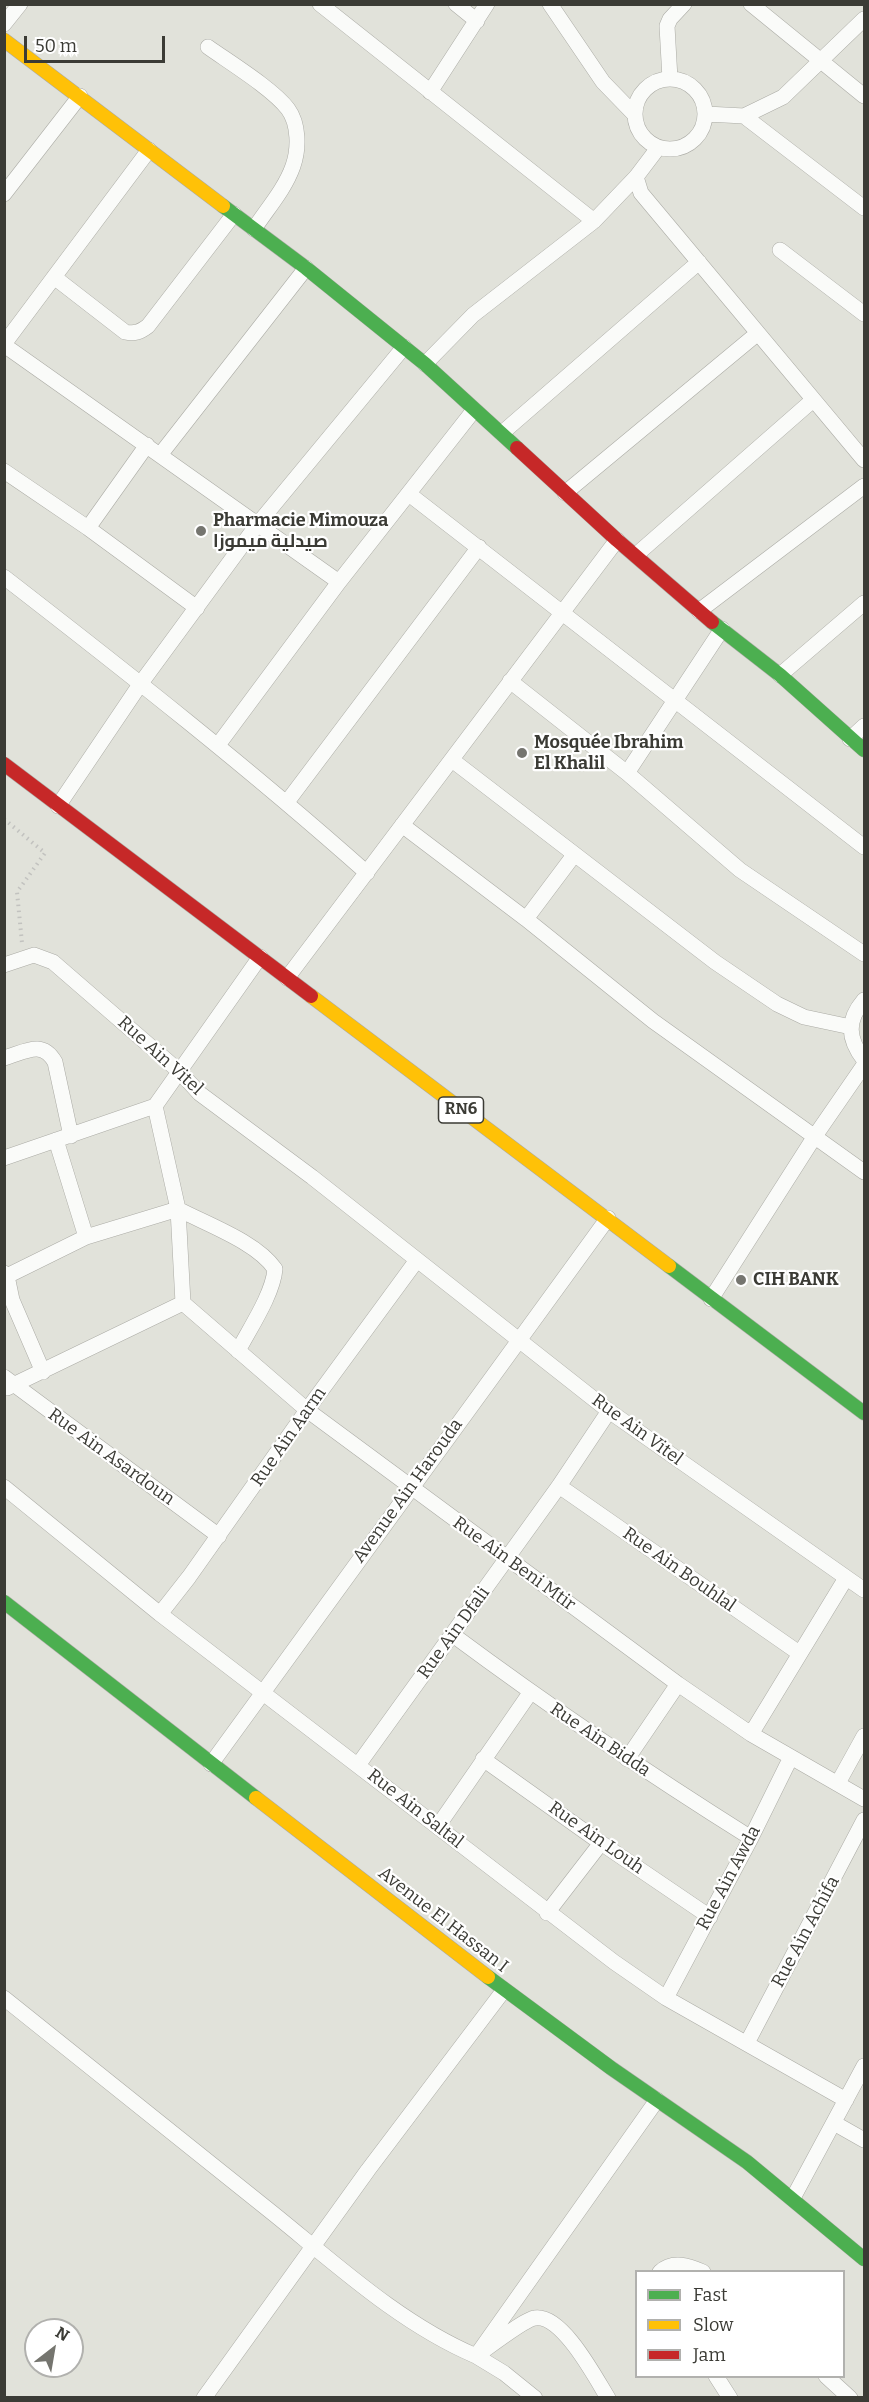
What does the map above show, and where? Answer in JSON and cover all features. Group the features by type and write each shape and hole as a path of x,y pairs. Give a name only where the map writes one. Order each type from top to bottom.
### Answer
{"street":[{"path":"4,24 20,4"},
{"path":"320,4 594,221"},
{"path":"456,4 477,21"},
{"path":"430,92 487,4"},
{"path":"550,4 603,82 634,114 641,135 648,142 658,148 669,150 680,149 691,144 699,136 704,126 706,114 705,104 699,93 681,81 670,79 659,80 641,93 634,114"},
{"path":"670,79 667,26 684,4"},
{"path":"761,8 821,62 864,96"},
{"path":"706,114 744,116 783,97 864,19"},
{"path":"4,40 306,268 425,364 617,540 699,611 780,675 850,740 864,750"},
{"path":"207,46 276,97 288,110 295,125 298,139 293,165 282,187 254,229"},
{"path":"4,194 80,96"},
{"path":"744,116 864,208"},
{"path":"425,364 474,315 594,221 636,177 658,148"},
{"path":"148,150 4,345 339,582"},
{"path":"636,177 641,193 864,460"},
{"path":"54,277 124,332 133,334 141,332 234,214"},
{"path":"780,250 864,314"},
{"path":"502,433 699,262"},
{"path":"159,455 306,268"},
{"path":"565,493 758,333"},
{"path":"58,806 141,683 257,525 404,348"},
{"path":"636,555 813,400"},
{"path":"218,745 339,582 474,410"},
{"path":"88,528 147,445"},
{"path":"4,471 88,528 197,608"},
{"path":"699,611 864,486"},
{"path":"409,494 864,847"},
{"path":"287,978 617,540"},
{"path":"287,802 479,547"},
{"path":"4,577 218,745 367,873"},
{"path":"780,675 864,603"},
{"path":"627,773 722,629"},
{"path":"510,681 627,773 740,870 864,954"},
{"path":"850,740 864,726"},
{"path":"453,760 715,962 777,1004 804,1017 850,1027"},
{"name":"RN6","path":"4,764 864,1413"},
{"path":"402,825 526,919 653,1022 864,1172"},
{"path":"526,919 574,855"},
{"name":"Rue Ain Vitel","path":"4,965 34,955 53,962 180,1072 199,1093 312,1177 609,1411 864,1590"},
{"path":"4,1158 155,1106 260,957"},
{"path":"711,1299 864,1062 854,1046 850,1027 856,1010 864,1000"},
{"path":"4,1058 40,1048 49,1052 55,1062 63,1138 86,1237"},
{"path":"8,1384 43,1372 183,1303 178,1209 155,1106"},
{"path":"43,1372 12,1300 6,1274 86,1237 178,1209 249,1246 275,1269 268,1291 238,1350"},
{"name":"Avenue Ain Harouda","path":"211,1764 410,1487 608,1218"},
{"name":"Rue Ain Aarm","path":"160,1614 219,1536 307,1410 417,1260"},
{"name":"Rue Ain Beni Mtir","path":"183,1303 307,1410 678,1684 751,1734 864,1799"},
{"name":"Rue Ain Asardoun","path":"8,1384 219,1536"},
{"name":"Rue Ain Dfali","path":"358,1765 560,1486 609,1411"},
{"name":"Rue Ain Bouhlal","path":"560,1486 799,1653"},
{"name":"Rue Ain Saltal","path":"4,1487 160,1614 438,1826 547,1913 666,1998 846,2100"},
{"path":"751,1734 846,1578"},
{"name":"Avenue El Hassan I","path":"4,1602 504,1990 747,2162 864,2259"},
{"name":"Rue Ain Bidda","path":"453,1635 530,1693 627,1759 751,1838"},
{"path":"627,1759 678,1684"},
{"path":"438,1826 530,1693"},
{"path":"838,1784 864,1736"},
{"name":"Rue Ain Awda","path":"666,1998 791,1757"},
{"name":"Rue Ain Louh","path":"483,1760 710,1917"},
{"name":"Rue Ain Achifa","path":"747,2043 864,1820"},
{"path":"547,1913 601,1843"},
{"path":"204,2397 313,2246 504,1990"},
{"path":"4,1998 313,2246 416,2325 444,2342 476,2356 504,2373 535,2397"},
{"path":"793,2198 864,2066"},
{"path":"476,2356 657,2100"},
{"path":"834,2123 864,2140"},
{"path":"662,2270 666,2267 686,2265 700,2270"},
{"path":"476,2356 533,2318 545,2319 562,2330 609,2397"},
{"path":"717,2378 730,2397"},
{"path":"828,2378 850,2397"}],"path":[{"path":"4,819 45,853 17,892 24,958"}],"traffic: fast":[{"path":"223,206 306,268 425,364 517,448"},
{"path":"712,622 780,675 864,750"},
{"path":"669,1266 864,1413"},
{"path":"4,1602 256,1798"},
{"path":"488,1977 611,2068 747,2162 864,2259"}],"traffic: slow":[{"path":"4,40 223,206"},
{"path":"311,996 669,1266"},
{"path":"256,1798 488,1977"}],"traffic: jam":[{"path":"517,448 617,540 712,622"},
{"path":"4,764 311,996"}],"place":[{"name":"Pharmacie Mimouza صيدلية ميموزا","path":"201,531"},
{"name":"Mosquée Ibrahim El Khalil","path":"522,753"},
{"name":"CIH BANK","path":"741,1280"}]}
